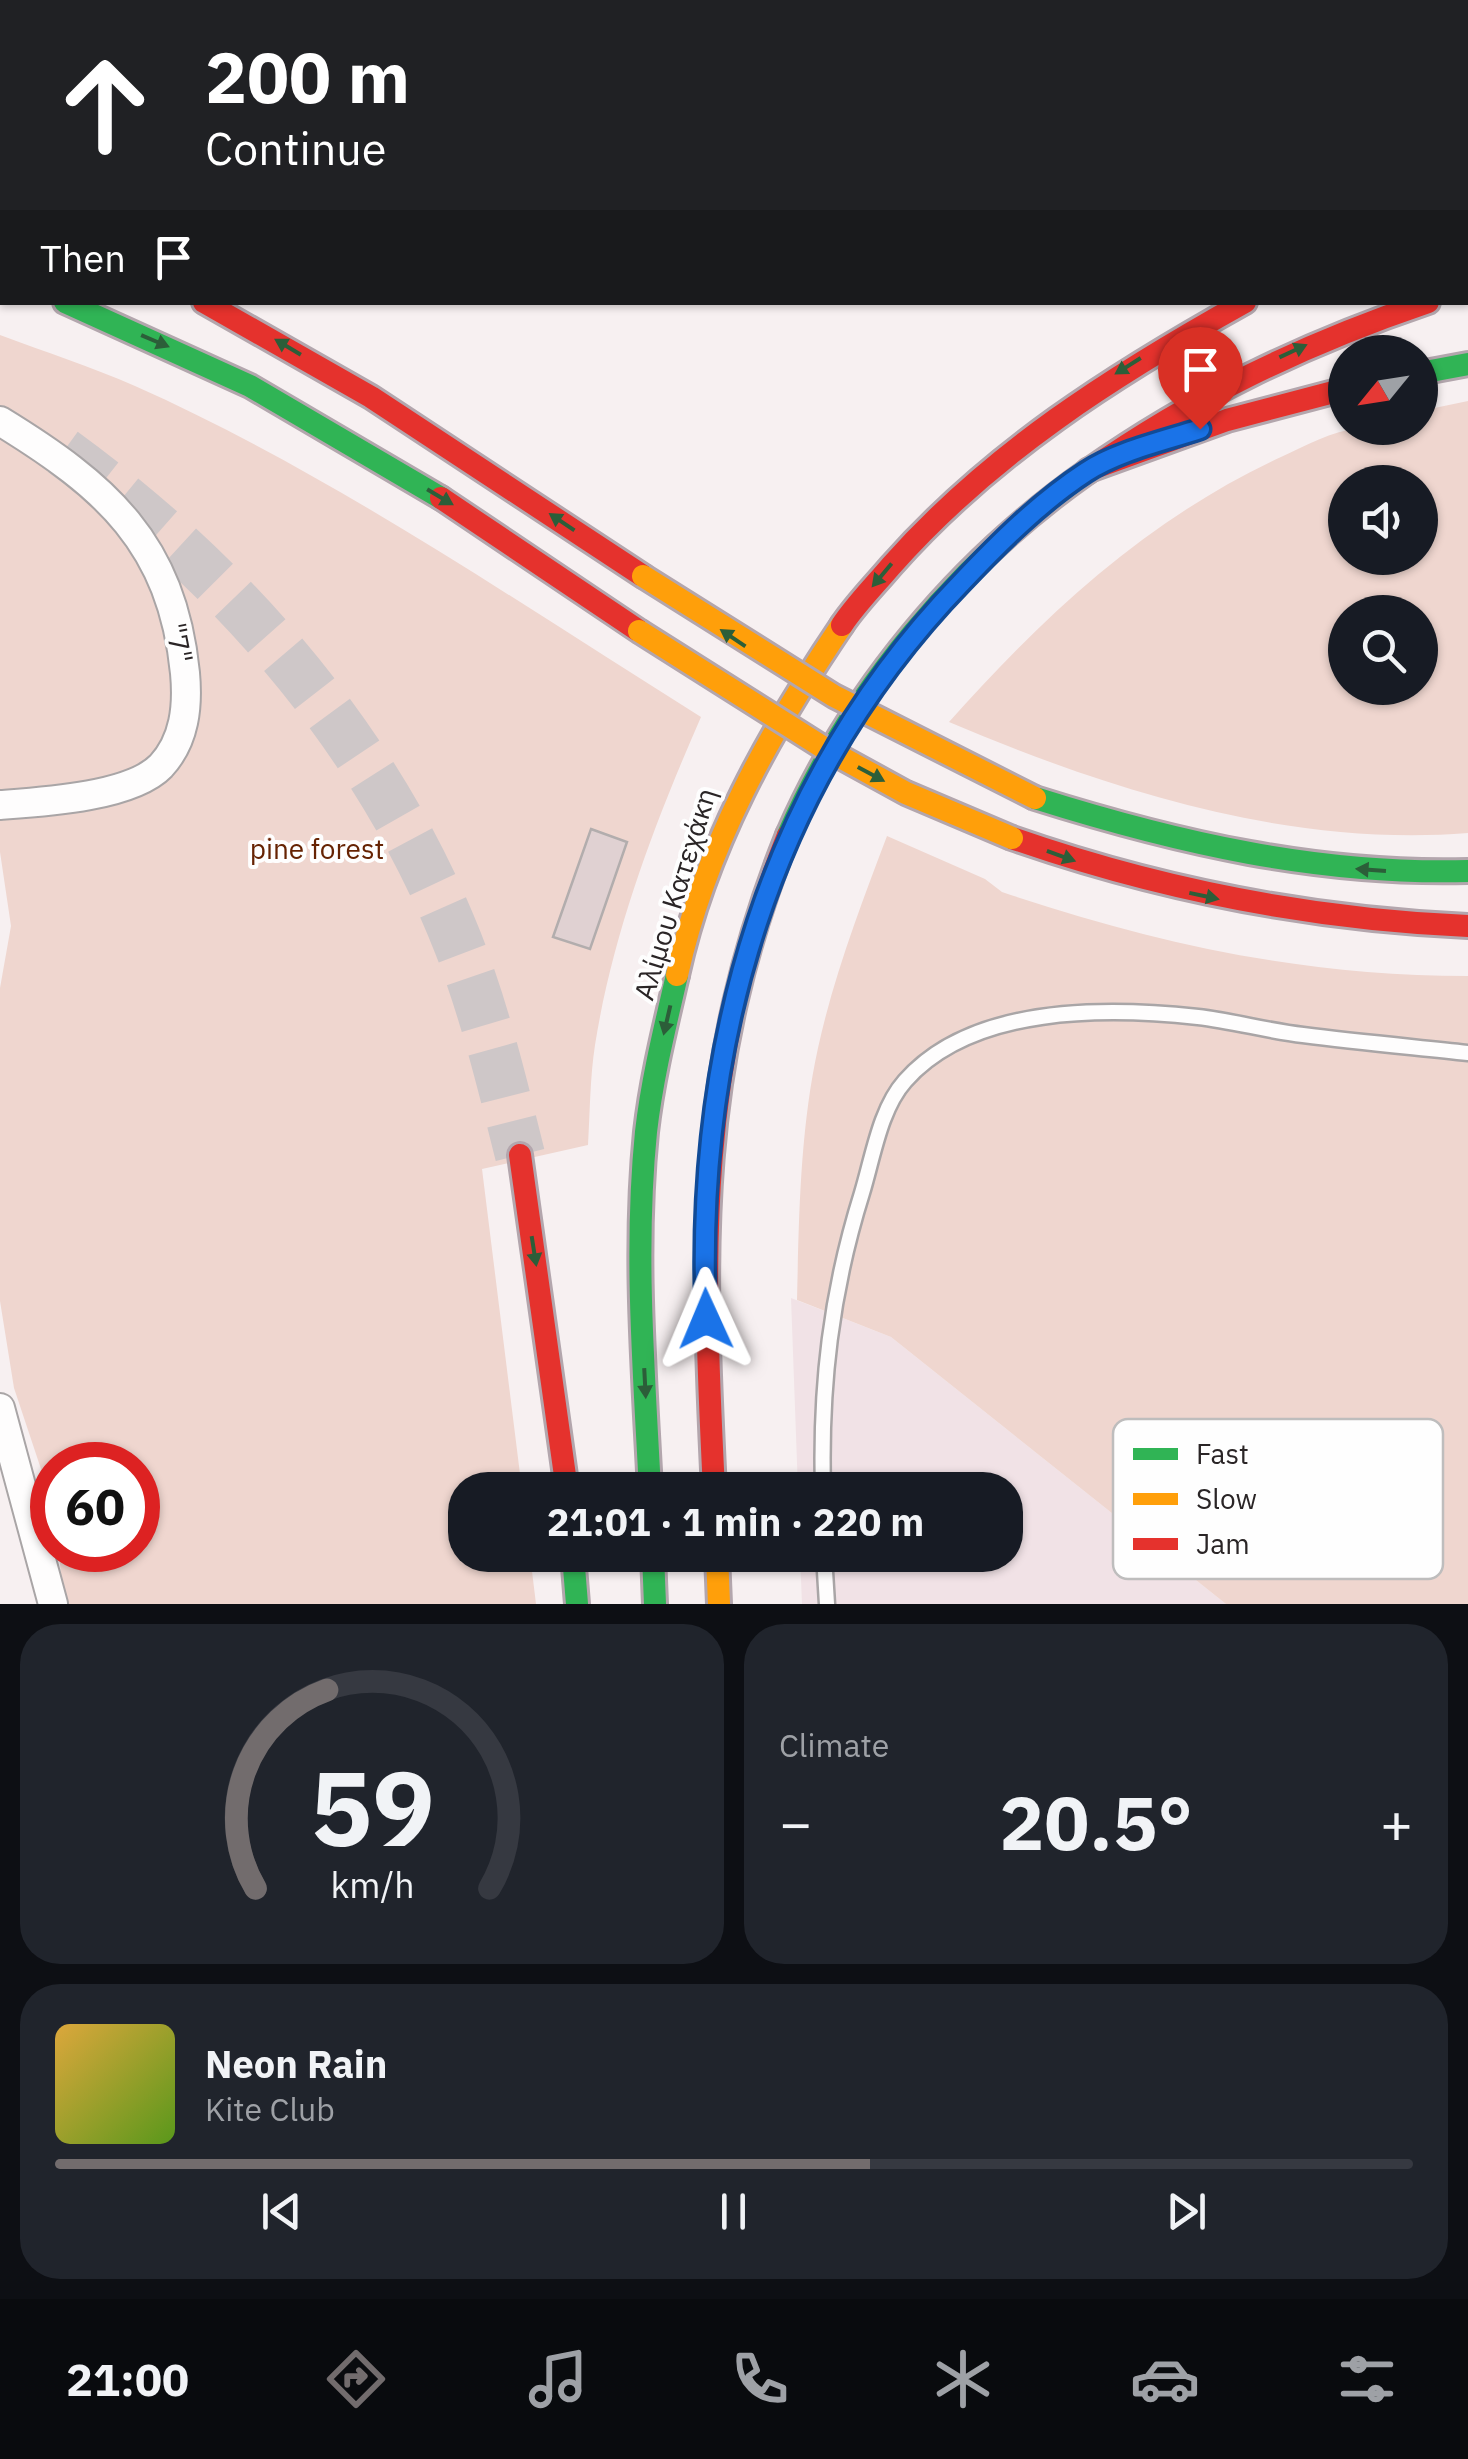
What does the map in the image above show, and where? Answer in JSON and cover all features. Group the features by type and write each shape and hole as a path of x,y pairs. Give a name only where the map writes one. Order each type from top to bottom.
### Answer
{"main road":[{"path":"72,305 192,357 335,433 470,515 639,631 824,748 906,792 1109,874 1251,906 1337,918 1468,926"},
{"path":"209,305 371,396 762,658 862,716 1035,798 1108,822 1260,856 1359,870 1425,874 1468,871"},
{"name":"Αλίμου Κατεχάκη","path":"649,1472 640,1285 643,1172 653,1082 689,931 748,768 787,698 842,623 962,491 1082,394 1239,305"},
{"path":"713,1472 704,1284 707,1182 716,1092 731,1021 772,877 804,798 844,729 892,661 1004,537 1089,470 1190,403 1269,362 1344,327 1418,305"},
{"path":"1438,369 1468,364"},
{"path":"1089,470 1227,420 1328,393"},
{"path":"520,1155 564,1472"},
{"path":"575,1572 578,1604"},
{"path":"654,1572 656,1604"},
{"path":"718,1572 719,1604"}],"street":[{"name":"\"7\"","path":"0,421 50,451 142,536 163,577 182,638 188,698 182,733 160,767 108,790 0,805"},
{"path":"0,1408 53,1604"}],"lane":[{"path":"822,1472 820,1403 830,1313 845,1248 891,1100 924,1064 962,1041 999,1026 1120,1013 1198,1017 1298,1035 1468,1053"},
{"path":"825,1572 826,1604"}],"shaded area":[{"path":"791,1298 891,1337 1113,1514 1113,1579 1195,1579 1226,1604 802,1604 801,1572 1023,1572 1023,1472 797,1472"}],"green space":[{"name":"pine forest","path":"0,335 135,386 281,459 424,542 701,717 652,837 624,919 593,1057 588,1145 482,1169 520,1472 448,1472 448,1572 532,1572 536,1604 63,1604 61,1572 160,1572 160,1442 32,1442 14,1388 0,1301 0,988 11,926 0,852"},
{"path":"1468,401 1468,833 1334,831 1202,809 1074,770 949,722 1061,607 1143,539 1233,481 1328,436 1328,445 1438,445 1438,407"},
{"path":"887,836 985,879 1002,892 1174,941 1231,954 1347,970 1468,976 1468,1604 1226,1604 1195,1579 1443,1579 1443,1419 1113,1419 1113,1514 891,1337 797,1300 804,1142 812,1079 824,1021"}],"building":[{"path":"591,829 627,842 590,949 553,937"}],"tunnel":[{"path":"63,452 186,553 243,610 344,733 387,799 425,870 468,969 520,1155"}],"traffic: fast":[{"path":"72,305 250,386 441,498"},
{"path":"1438,370 1468,364"},
{"path":"788,835 843,730 913,634 995,547 1087,472"},
{"path":"1035,798 1142,829 1249,853 1357,868 1468,871"},
{"path":"649,1472 641,1311 642,1177 652,1092 677,975"},
{"path":"574,1572 577,1604"},
{"path":"654,1572 655,1604"}],"traffic: slow":[{"path":"643,576 834,696 1035,798"},
{"path":"677,975 704,881 722,836 765,749 842,625"},
{"path":"639,631 824,748 906,793 1012,838"},
{"path":"718,1572 719,1604"}],"traffic: jam":[{"path":"209,305 371,397 643,576"},
{"path":"842,625 930,525 1012,452 1148,358 1240,305"},
{"path":"1087,472 1209,396 1294,354 1419,305"},
{"path":"1089,470 1227,420 1328,393"},
{"path":"441,498 639,631"},
{"path":"713,1472 708,1237 721,1080 736,1001 758,920 788,835"},
{"path":"1012,838 1124,873 1237,899 1351,917 1468,926"},
{"path":"520,1155 564,1472"}],"route":[{"path":"706,1319 707,1182 716,1092 751,945 772,877 804,798 844,729 892,661 1004,537 1089,470 1200,429"}]}
